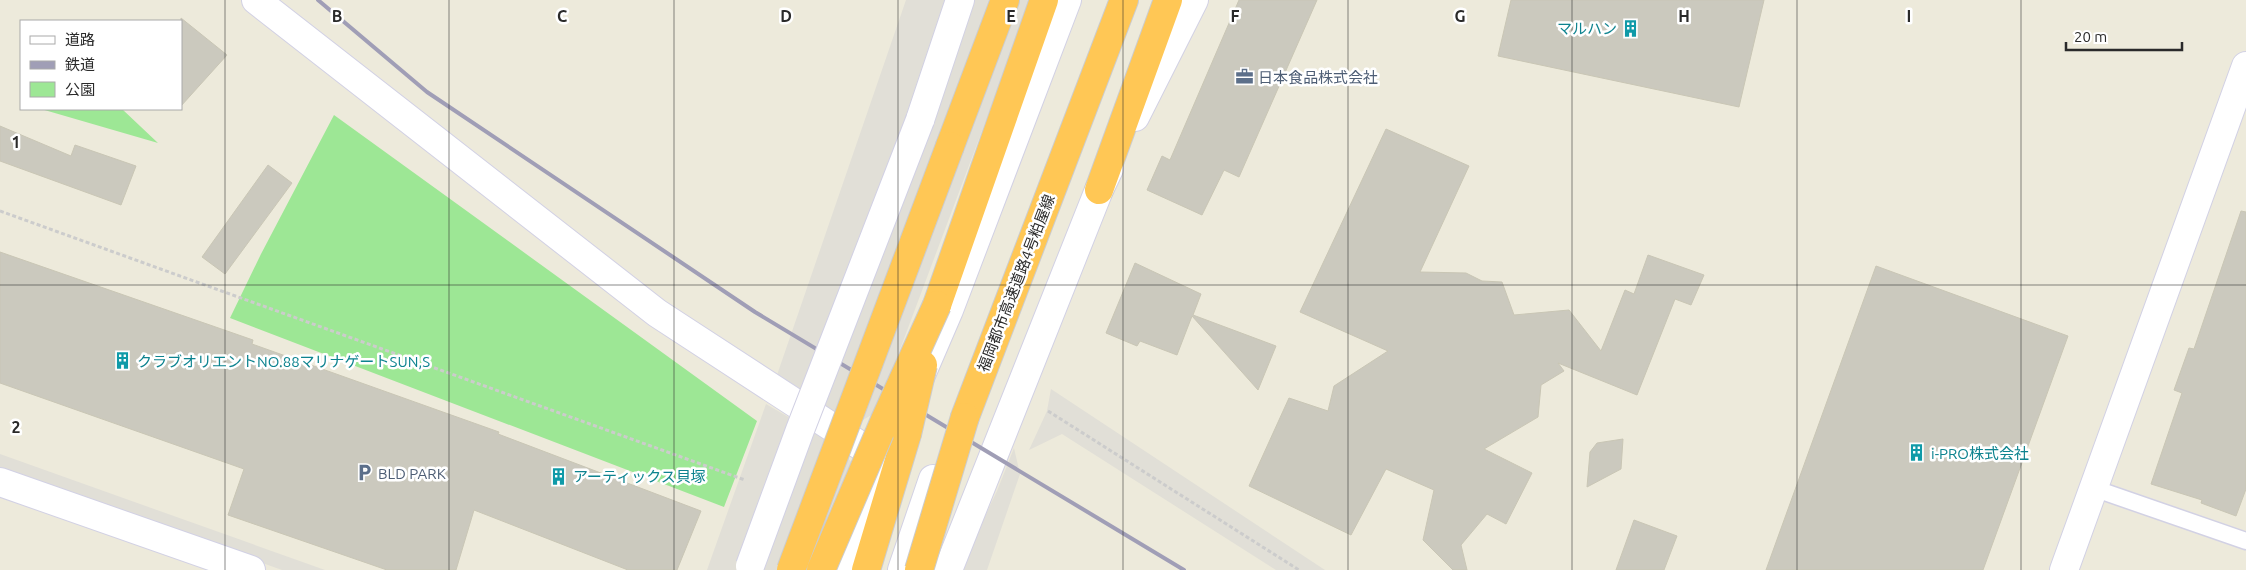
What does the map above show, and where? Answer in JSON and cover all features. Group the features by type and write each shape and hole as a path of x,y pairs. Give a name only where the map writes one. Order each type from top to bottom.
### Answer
{"highway":[{"path":"791,570 1004,0"},
{"path":"821,570 884,420 937,305 1044,0"},
{"name":"福岡都市高速道路4号粕屋線","path":"918,570 965,417 1124,0"},
{"path":"1099,190 1168,0"},
{"path":"866,570 907,434 937,305"}],"street":[{"path":"256,0 658,313 884,461"},
{"path":"749,570 800,430 920,120 960,0"},
{"path":"845,570 884,461 949,310 1067,0"},
{"path":"902,570 933,480 1113,0"},
{"path":"948,570 1099,190 1194,0"},
{"path":"2064,570 2246,66"},
{"path":"0,482 251,570"}],"lane":[{"path":"2093,488 2246,541"}],"path":[{"path":"0,210 750,482"},
{"path":"1047,411 1299,570"}],"green space":[{"path":"44,110 123,110 158,143"},
{"path":"334,115 757,421 724,507 230,318 261,254"}],"shaded area":[{"path":"906,0 1031,0 884,392 873,414 863,420 851,421 839,419 776,378"},
{"path":"1051,389 1325,570 1276,570 1062,434 1029,450 1047,411"},
{"path":"766,404 836,445 854,465 819,570 707,570"},
{"path":"1014,448 1020,474 987,570 959,570 997,491"},
{"path":"0,454 325,570 282,570 0,469"}],"building":[{"name":"日本食品株式会社","path":"1239,0 1317,0 1239,177 1224,170 1202,215 1147,190 1162,156 1170,160"},
{"name":"マルハン","path":"1511,0 1764,0 1739,107 1498,56"},
{"path":"181,18 227,55 182,105 182,20"},
{"path":"0,126 71,156 75,145 136,166 121,205 0,161"},
{"path":"1386,129 1469,166 1420,272 1466,273 1482,281 1502,282 1514,315 1569,310 1601,351 1625,290 1634,294 1648,255 1704,275 1691,305 1675,299 1637,395 1558,363 1564,371 1541,385 1538,417 1484,449 1532,473 1506,524 1487,514 1461,545 1467,570 1453,570 1423,540 1434,490 1386,469 1351,535 1249,486 1289,398 1328,411 1334,386 1388,351 1300,312"},
{"path":"268,165 292,183 225,274 202,257"},
{"path":"2241,211 2246,212 2246,489 2236,516 2201,503 2202,500 2151,484 2182,393 2174,390 2189,348 2194,349"},
{"path":"0,252 253,340 252,344 499,432 498,434 701,511 677,570 628,570 474,510 456,570 387,570 228,515 244,469 0,383"},
{"path":"1135,263 1201,294 1193,315 1276,346 1258,390 1192,316 1177,355 1140,341 1137,346 1106,333"},
{"name":"i-PRO株式会社","path":"1876,266 2068,336 1983,570 1766,570"},
{"path":"1623,439 1621,469 1587,487 1590,452 1597,443"},
{"path":"1634,520 1677,536 1664,570 1616,570"}],"railway":[{"path":"318,0 427,92 755,312 1184,570"}],"place":[{"name":"マルハン","path":"1631,28"},
{"name":"日本食品株式会社","path":"1244,77"},
{"name":"クラブオリエントNO.88マリナゲートSUN,S","path":"123,361"},
{"name":"i-PRO株式会社","path":"1917,453"},
{"name":"BLD PARK","path":"364,473"},
{"name":"アーティックス貝塚","path":"559,476"}]}
